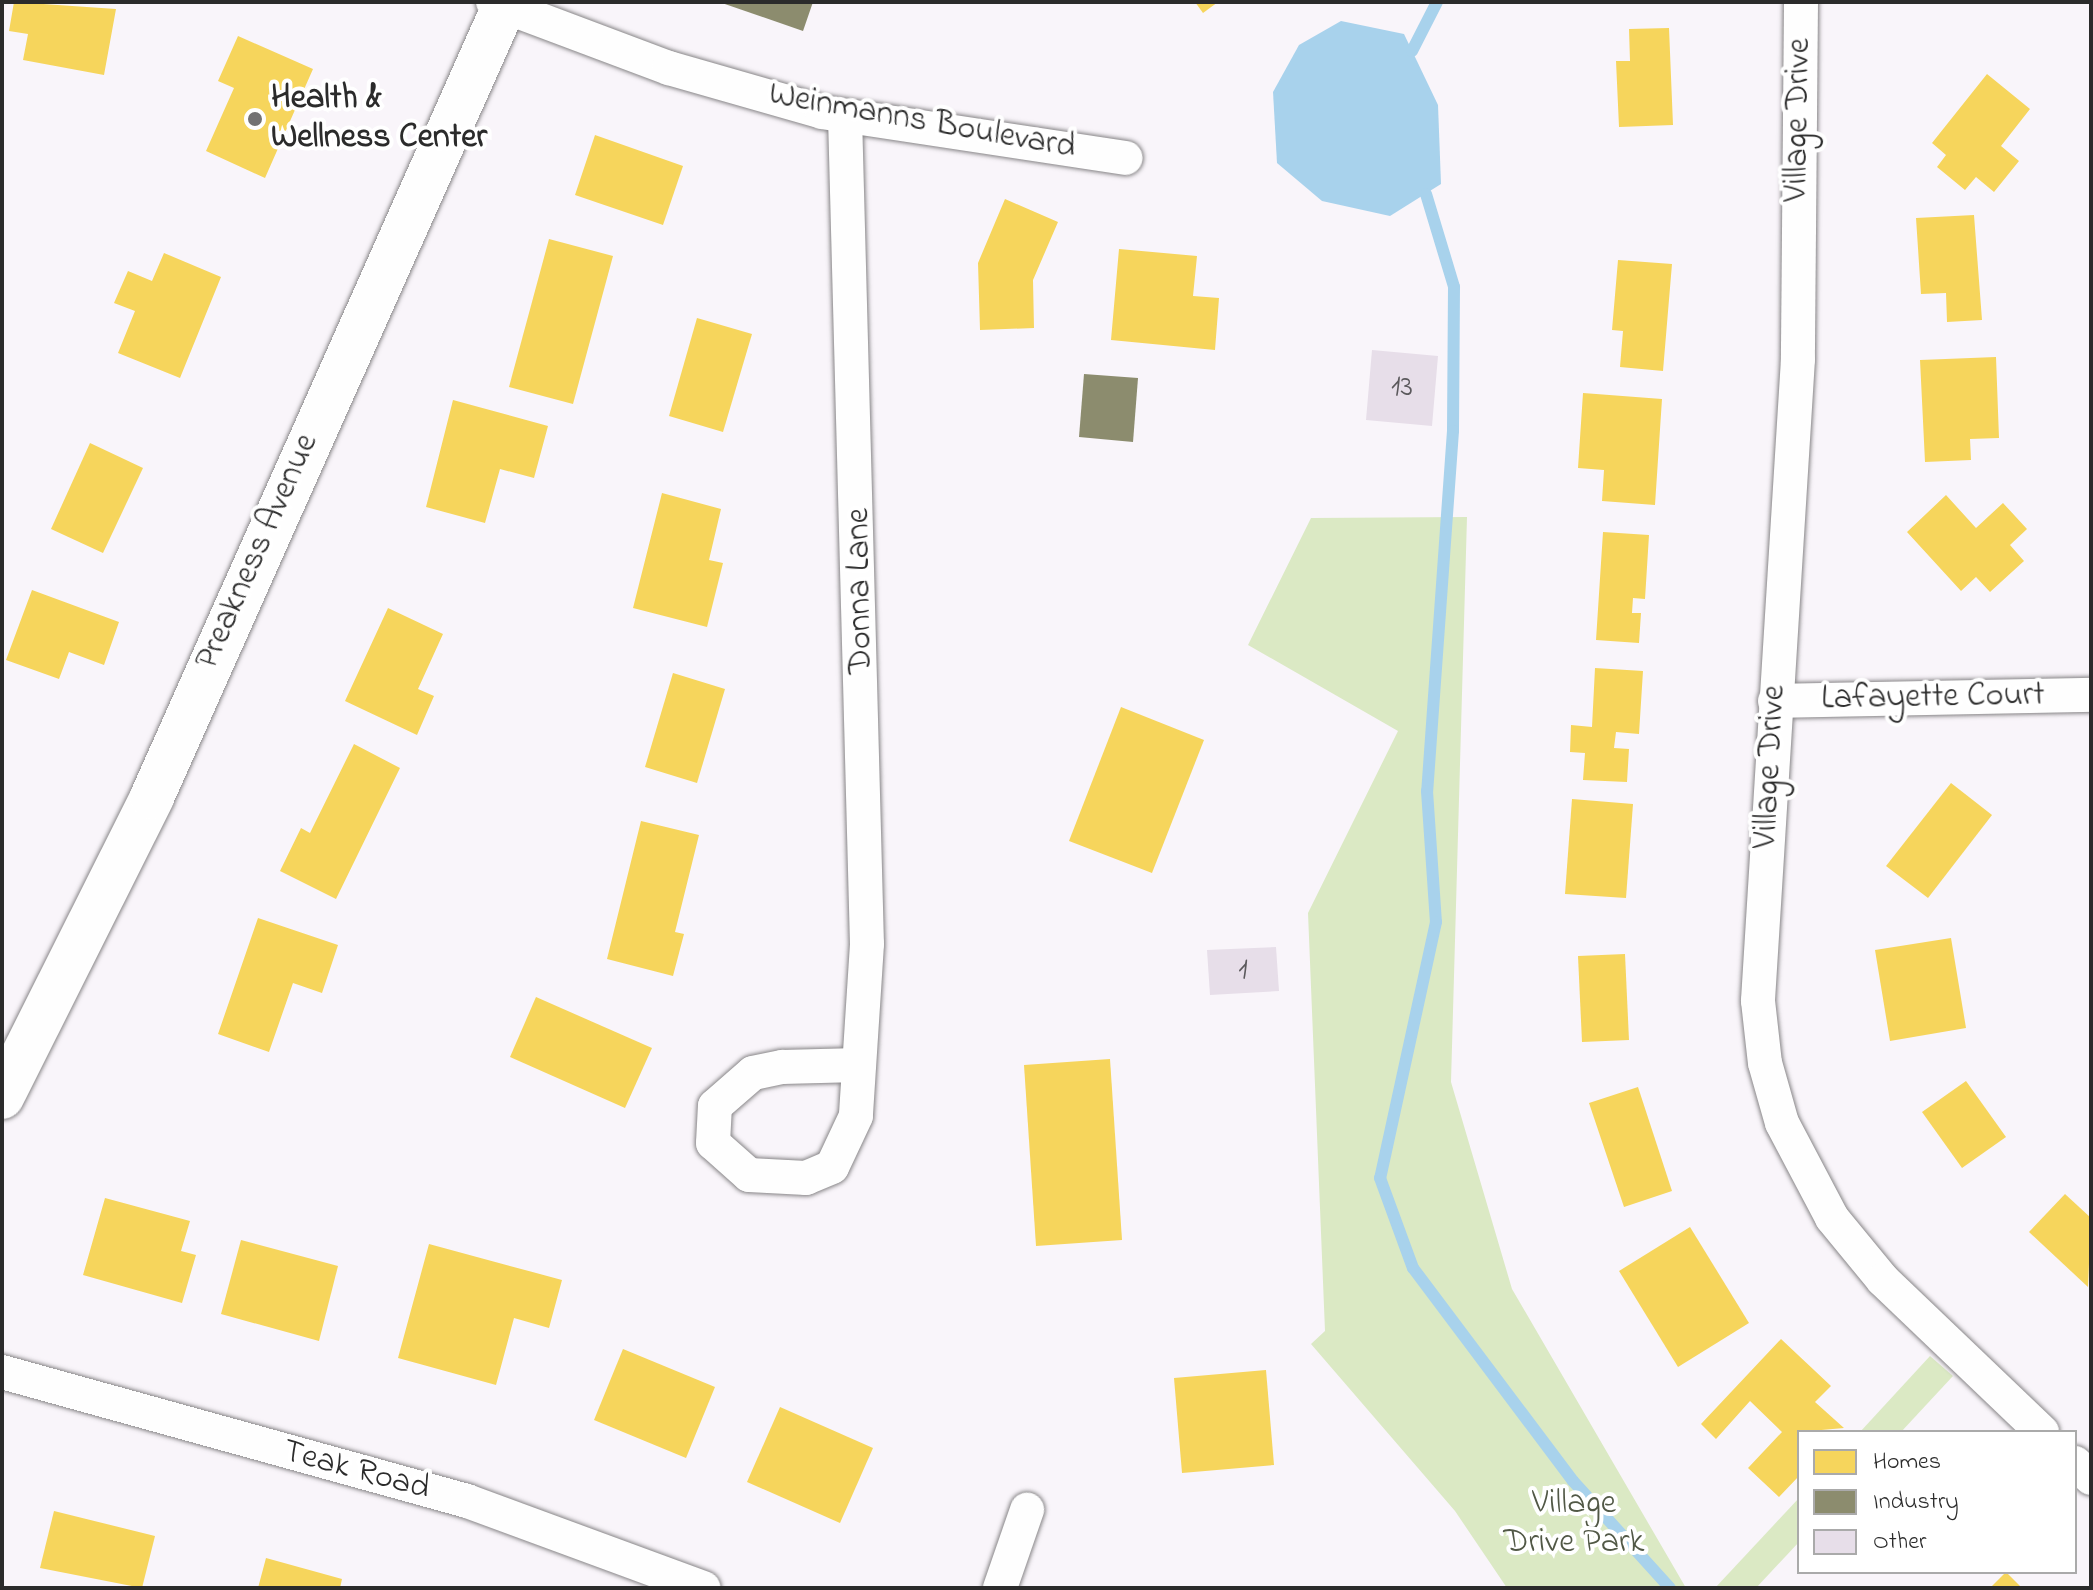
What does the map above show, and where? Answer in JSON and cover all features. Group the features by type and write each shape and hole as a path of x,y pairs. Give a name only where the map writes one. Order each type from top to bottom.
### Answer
{"main road":[{"name":"Preakness Avenue","path":"2,1097 152,797 501,3"}],"street":[{"name":"Village Drive","path":"1801,2 1798,359 1758,1001 1782,1123 1832,1218 1883,1280 2040,1430"},
{"name":"Weinmanns Boulevard","path":"501,3 669,68 845,116 1126,158"},
{"name":"Donna Lane","path":"845,116 867,944 856,1116 832,1167 806,1178 749,1175 713,1143 715,1106 753,1073 782,1067 859,1065"},
{"name":"Lafayette Court","path":"1775,701 2091,695"},
{"name":"Teak Road","path":"2,1372 467,1501 704,1588"},
{"path":"1000,1588 1027,1510"}],"green space":[{"path":"1467,517 1451,1082 1512,1289 1686,1588 1507,1588 1455,1511 1311,1344 1325,1331 1308,913 1398,731 1248,645 1311,518"},
{"path":"1930,1356 1953,1376 1903,1430 1862,1430"},
{"name":"Village Drive Park","path":"1797,1500 1797,1544 1756,1588 1715,1588"}],"water":[{"path":"1341,21 1404,34 1438,105 1441,184 1390,216 1322,201 1277,163 1273,92 1299,45"}],"building: Homes":[{"path":"14,2 116,9 104,75 23,60 28,34 9,31"},
{"path":"1195,2 1218,2 1203,13"},
{"path":"1669,28 1673,125 1619,127 1616,61 1630,61 1629,29"},
{"name":"Health & Wellness Center","path":"238,36 313,69 265,178 206,151 234,88 218,81"},
{"path":"1987,74 2030,109 2001,146 2019,161 1994,192 1976,177 1965,190 1937,167 1946,155 1932,143"},
{"path":"595,135 683,166 663,225 575,195"},
{"path":"1005,199 1058,222 1033,280 1034,328 980,330 978,263"},
{"path":"1974,215 1982,320 1947,322 1946,293 1921,294 1916,218"},
{"path":"549,239 613,256 573,404 509,387"},
{"path":"1119,249 1197,256 1193,296 1219,298 1215,350 1111,340"},
{"path":"164,253 221,277 180,378 118,353 135,311 114,303 128,271 152,281"},
{"path":"1618,260 1672,264 1663,371 1620,367 1623,331 1612,330"},
{"path":"697,318 752,334 723,432 669,416"},
{"path":"1996,357 1999,438 1970,439 1971,460 1925,462 1920,360"},
{"path":"1583,393 1662,399 1655,505 1602,501 1604,470 1578,468"},
{"path":"453,400 548,426 534,478 500,469 485,523 426,507"},
{"path":"90,443 143,468 103,553 51,529"},
{"path":"662,493 721,509 709,560 723,563 707,627 633,608"},
{"path":"1946,495 1976,528 2003,503 2027,529 2010,545 2024,561 1990,592 1976,577 1961,591 1907,532"},
{"path":"1603,532 1649,535 1645,599 1633,598 1632,613 1641,613 1639,643 1596,640"},
{"path":"32,590 119,622 104,665 69,652 59,679 6,660"},
{"path":"388,608 443,634 418,689 434,696 417,735 345,701"},
{"path":"1595,668 1643,671 1639,734 1616,732 1614,748 1629,749 1627,782 1583,780 1585,753 1570,752 1571,725 1592,727"},
{"path":"673,673 725,689 697,783 645,767"},
{"path":"1121,707 1204,740 1152,873 1069,841"},
{"path":"354,744 400,768 336,899 280,871 301,828 310,833"},
{"path":"1951,783 1992,815 1928,898 1886,866"},
{"path":"1572,799 1633,804 1626,898 1565,894"},
{"path":"641,821 699,835 675,932 684,934 673,976 607,959"},
{"path":"258,918 338,945 322,993 293,983 269,1052 218,1034"},
{"path":"1951,938 1966,1028 1890,1041 1875,950"},
{"path":"1625,954 1629,1040 1582,1042 1578,956"},
{"path":"536,997 652,1048 625,1108 510,1057"},
{"path":"1110,1059 1122,1240 1036,1246 1024,1065"},
{"path":"1966,1081 2006,1137 1962,1168 1922,1112"},
{"path":"1638,1087 1672,1191 1624,1207 1589,1103"},
{"path":"2065,1194 2091,1218 2088,1287 2029,1232"},
{"path":"105,1198 190,1221 181,1251 196,1255 182,1303 83,1275"},
{"path":"1690,1227 1749,1323 1678,1367 1619,1271"},
{"path":"241,1240 338,1266 319,1341 221,1314"},
{"path":"429,1244 562,1280 549,1328 514,1318 496,1385 398,1358"},
{"path":"1781,1339 1831,1386 1815,1402 1844,1428 1797,1430 1797,1478 1779,1497 1748,1468 1782,1432 1750,1401 1716,1439 1701,1424"},
{"path":"623,1349 715,1387 686,1458 594,1420"},
{"path":"1266,1370 1274,1465 1182,1473 1174,1378"},
{"path":"780,1407 873,1448 840,1523 747,1482"},
{"path":"54,1511 155,1536 142,1588 40,1568"},
{"path":"266,1558 342,1579 340,1588 258,1588"},
{"path":"2004,1574 2008,1574 2022,1588 1990,1588"}],"building: Industry":[{"path":"719,2 813,2 803,31"},
{"path":"1084,374 1138,378 1133,442 1079,437"}],"building: Other":[{"path":"1372,350 1438,356 1432,426 1366,420"},
{"path":"1276,947 1279,991 1210,995 1207,950"}],"waterway":[{"path":"1412,51 1437,2"},
{"path":"1426,194 1454,287 1453,431 1427,791 1436,922 1380,1178 1413,1268 1573,1481 1670,1588"}],"place":[{"name":"Health & Wellness Center","path":"255,119"}]}
